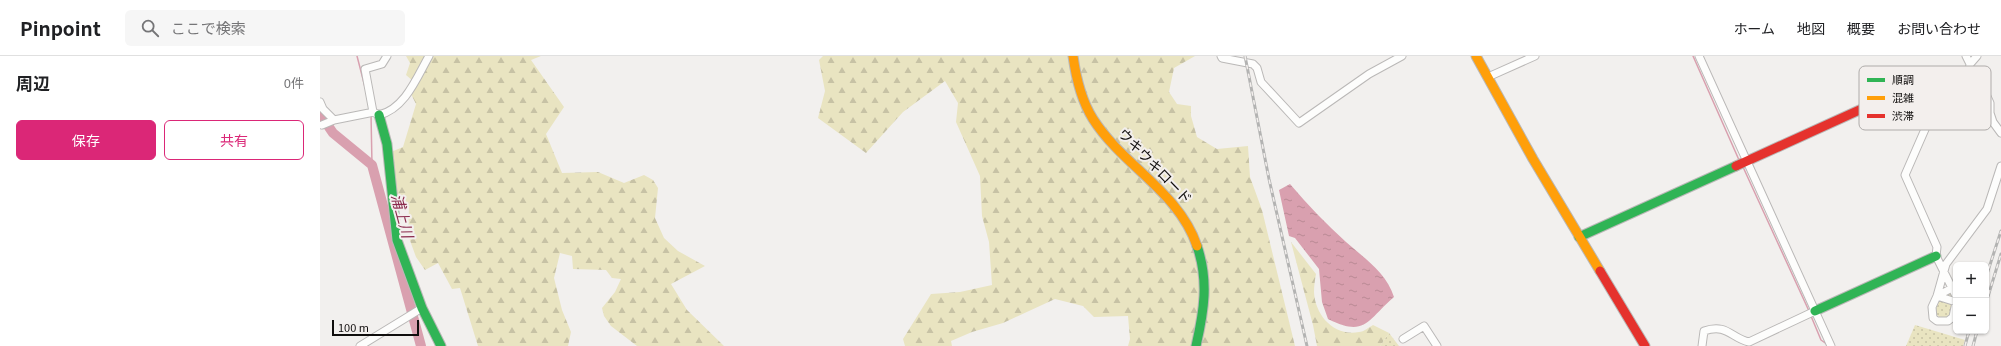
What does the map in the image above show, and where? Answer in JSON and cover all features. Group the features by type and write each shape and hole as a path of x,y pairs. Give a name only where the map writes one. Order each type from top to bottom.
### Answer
{"street":[{"path":"387,56 382,64 364,69 373,113 387,144 397,240 416,312 441,346"},
{"path":"320,102 326,124 373,113 388,113 404,98 429,56"},
{"name":"ウキウキロード","path":"1073,56 1078,86 1090,114 1113,144 1168,197 1184,217 1194,236 1202,261 1206,286 1205,311 1196,346"},
{"path":"1221,56 1222,58 1253,64 1258,68 1261,82 1299,123 1369,74 1402,56"},
{"path":"1476,56 1578,237 1645,346"},
{"path":"1488,77 1535,56"},
{"path":"1699,56 1743,163 1812,313 1830,344"},
{"path":"1966,56 1969,66"},
{"path":"1971,66 1978,56"},
{"path":"1578,237 1859,110"},
{"path":"1991,116 1993,122 2001,133"},
{"path":"1924,130 1905,175 1937,247 1936,256 1952,288 1937,296"},
{"path":"1953,317 1948,321 1937,321 1933,318 1931,312 1946,264 1986,208 2001,166"},
{"path":"1702,346 1704,331 1708,329 1722,328 1749,342 1936,256"},
{"path":"1937,296 1953,301"},
{"path":"360,346 416,312"},
{"path":"1403,339 1424,326 1437,346"}],"green space":[{"path":"406,56 541,56 531,60 564,107 546,134 562,173 598,172 624,183 644,175 653,180 658,188 655,218 664,238 678,251 705,266 671,284 687,310 724,346 637,346 611,326 604,316 602,308 615,292 621,279 612,278 606,270 573,269 572,256 560,253 554,278 562,310 571,332 568,346 478,346 460,288 452,289 438,263 425,270 416,257 408,235 409,206 397,204 391,152 403,147 416,104 411,94 413,81 406,75 410,63"},
{"path":"823,56 1195,56 1174,68 1169,92 1177,104 1191,106 1191,116 1197,137 1217,149 1248,146 1250,177 1262,210 1295,346 1128,346 1130,339 1128,316 1094,317 1083,306 1055,299 1003,323 972,332 951,341 952,346 905,346 903,339 931,294 960,292 992,285 989,242 982,216 980,176 956,122 958,103 945,81 903,112 866,153 818,118 825,91 819,60"},
{"path":"1291,242 1316,274 1314,290 1315,301 1322,316 1334,328 1342,331 1350,333 1359,332 1373,325 1389,333 1380,346 1317,346 1313,325"},
{"path":"1951,292 1953,296 1951,312 1947,317 1939,317 1935,313 1942,295"},
{"path":"1915,325 1965,340 1963,346 1906,346"},
{"path":"1389,333 1399,346 1380,346"}],"water":[{"path":"1290,184 1331,228 1374,266 1386,280 1394,297 1365,324 1351,327 1328,319 1322,302 1319,269 1295,238 1289,236 1279,190"}],"waterway":[{"path":"357,56 365,87"},
{"path":"1693,56 1739,160"},
{"name":"浦上川","path":"320,114 333,133 372,165 421,346"},
{"path":"371,114 372,165"},
{"path":"1743,167 1809,311"},
{"path":"1811,316 1821,340 1828,345"}],"railway":[{"path":"1245,56 1269,179 1307,346"},
{"path":"1989,268 2001,231"},
{"path":"1988,298 2001,254"},
{"path":"1965,346 1968,334"},
{"path":"1973,346 1976,334"}],"traffic: fast":[{"path":"379,115 387,144 397,240 422,308 441,346"},
{"path":"1579,237 1736,166"},
{"path":"1196,346 1204,296 1203,271 1197,246"},
{"path":"1815,311 1936,256"}],"traffic: slow":[{"path":"1073,56 1080,89 1085,104 1093,119 1105,136 1119,151 1164,194 1189,227 1197,246"},
{"path":"1476,56 1533,159 1600,271"}],"traffic: jam":[{"path":"1736,166 1859,110"},
{"path":"1600,271 1645,346"}]}
